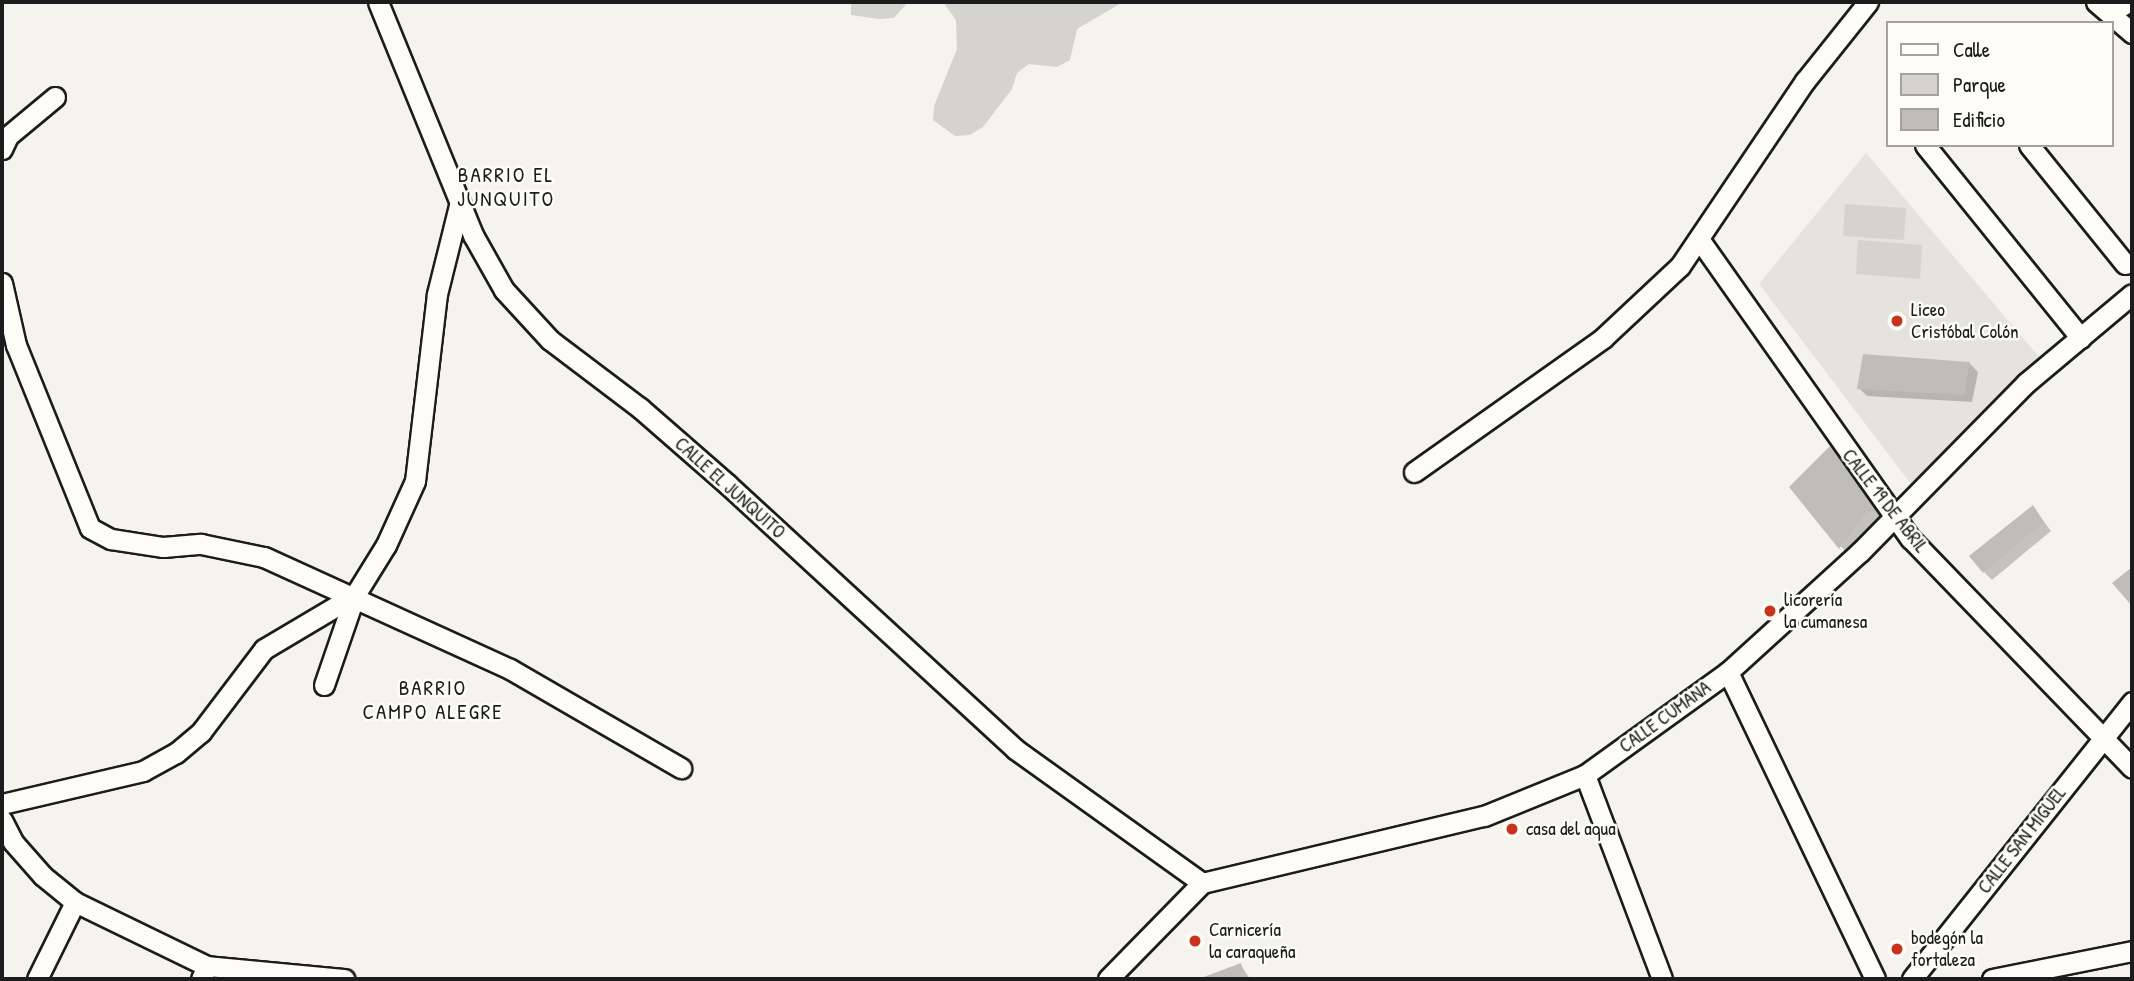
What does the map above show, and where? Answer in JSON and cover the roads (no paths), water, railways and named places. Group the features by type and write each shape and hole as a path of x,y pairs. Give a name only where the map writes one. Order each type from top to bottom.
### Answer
{"street":[{"name":"CALLE EL JUNQUITO","path":"378,2 473,235 505,289 550,340 640,408 727,484 1015,749 1202,883"},
{"path":"1414,472 1603,338 1680,266 1805,81 1868,2"},
{"path":"2103,7 2128,2"},
{"path":"2103,7 2132,33"},
{"path":"2,149 8,136 55,97"},
{"path":"1926,147 2081,338"},
{"path":"2031,147 2125,264"},
{"path":"324,685 355,595 386,545 415,481 437,295 460,202"},
{"name":"CALLE 19 DE ABRIL","path":"1699,239 1911,539 2132,768"},
{"path":"2,283 16,345 90,528 111,539 137,543 232,548 355,595 510,668 681,768"},
{"name":"CALLE CUMANA","path":"1202,883 1484,816 1585,775 1728,672 1895,516 2026,383 2132,295"},
{"path":"2,804 143,771 176,753 201,732 264,649 355,595"},
{"path":"1728,672 1875,979"},
{"name":"CALLE SAN MIGUEL","path":"1912,979 2132,702"},
{"path":"1585,775 1662,979"},
{"path":"2,820 13,842 43,876 75,902 204,973 344,979"},
{"path":"1108,979 1202,883"},
{"path":"37,979 75,902"},
{"path":"1993,979 2132,951"}],"place":[{"name":"Liceo Cristóbal Colón","path":"1897,321"},
{"name":"licorería la cumanesa","path":"1770,611"},
{"name":"casa del aqua","path":"1512,829"},
{"name":"Carnicería la caraqueña","path":"1195,941"},
{"name":"bodegón la fortaleza","path":"1897,949"}],"district":[{"name":"BARRIO EL JUNQUITO","path":"506,187"},
{"name":"BARRIO CAMPO ALEGRE","path":"433,700"}]}
